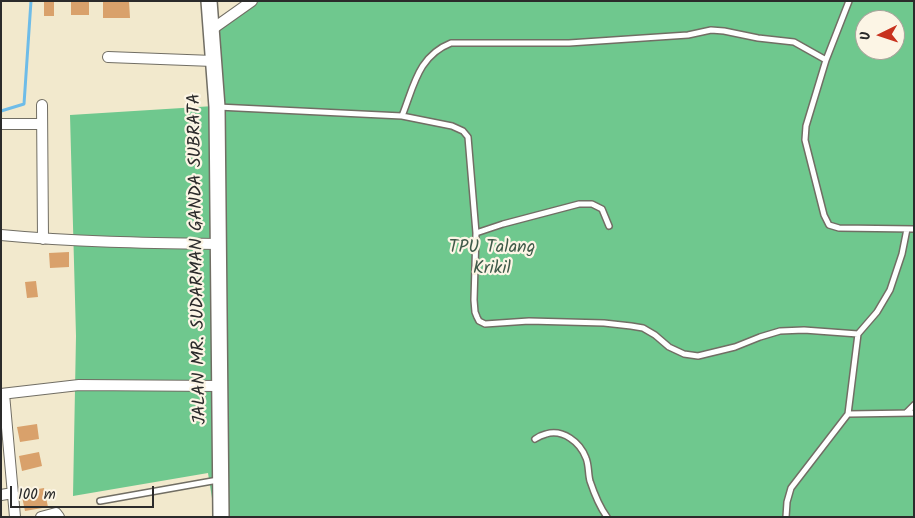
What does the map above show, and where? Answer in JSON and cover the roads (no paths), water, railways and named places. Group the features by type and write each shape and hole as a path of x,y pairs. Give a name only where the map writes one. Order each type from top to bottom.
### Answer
{"street":[{"name":"JALAN MR. SUDARMAN GANDA SUBRATA","path":"209,1 217,107 221,517"},
{"path":"211,30 252,1"},
{"path":"108,57 213,61"},
{"path":"42,105 43,239"},
{"path":"1,124 42,124"},
{"path":"1,235 101,242 218,244"},
{"path":"14,517 3,394 79,385 219,386"},
{"path":"1,495 13,493"},
{"path":"41,517 56,514 59,517"}],"lane":[{"path":"849,1 826,60 806,126 805,140 824,215 829,225 839,228 914,229"},
{"path":"402,116 419,72 426,60 442,47 451,43 569,42 688,35 711,30 794,42 826,60"},
{"path":"217,107 402,116 452,126 463,131 468,137 476,233 475,312 479,321 485,324 529,322 604,323 631,326 643,328 669,347 684,354 698,356 735,347 780,331 804,330 858,334"},
{"path":"476,233 579,204 592,204 602,209 609,226"},
{"path":"786,517 787,502 791,488 848,414 858,334 877,312 890,290 902,254 907,228"},
{"path":"905,414 914,405"},
{"path":"848,414 914,413"},
{"path":"535,439 547,434 557,433 570,438 578,445 586,458 590,481 601,508 607,517"},
{"path":"100,501 220,479"}],"waterway":[{"path":"1,111 24,104 31,1"}],"park label":[{"name":"TPU Talang Krikil","path":"492,259"}]}
